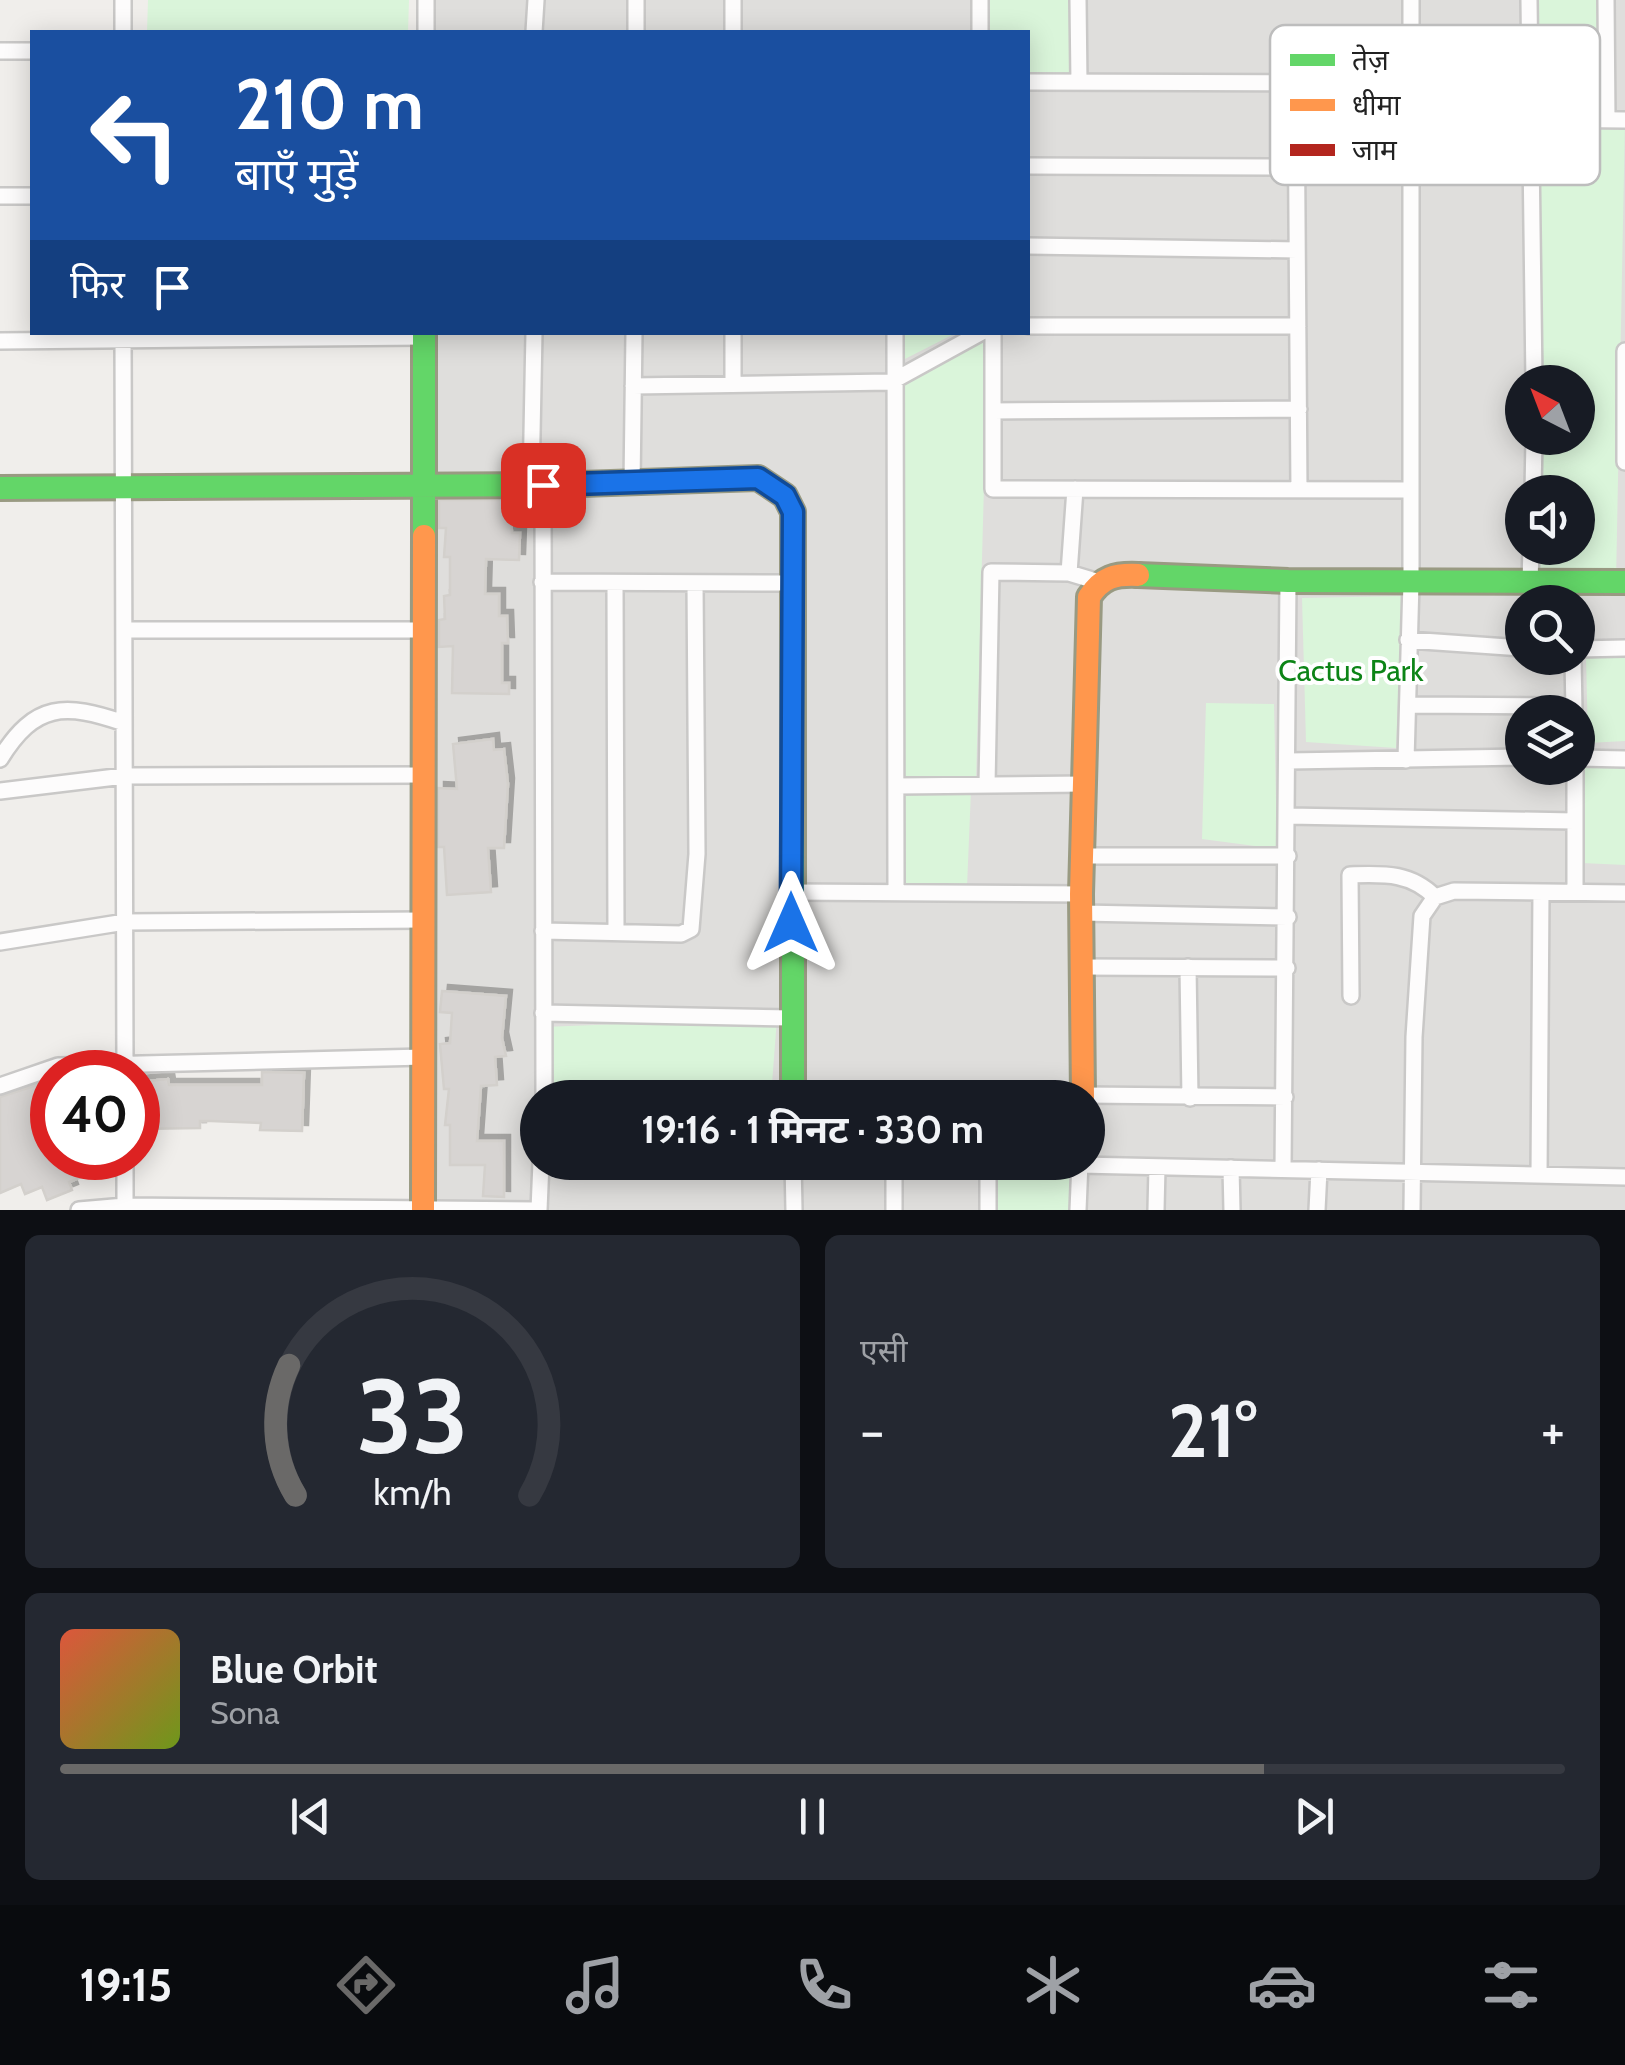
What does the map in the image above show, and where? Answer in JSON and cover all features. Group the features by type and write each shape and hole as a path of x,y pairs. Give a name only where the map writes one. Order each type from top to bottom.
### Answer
{"street":[{"path":"123,0 123,30"},
{"path":"426,0 426,30"},
{"path":"534,30 536,0"},
{"path":"636,0 636,30"},
{"path":"732,30 734,0"},
{"path":"980,0 980,30"},
{"path":"1078,0 1078,82"},
{"path":"1412,0 1412,25"},
{"path":"1529,0 1529,25"},
{"path":"1606,0 1607,120"},
{"path":"0,51 30,52"},
{"path":"1606,58 1625,57"},
{"path":"1030,82 1270,83"},
{"path":"1600,120 1625,120"},
{"path":"1030,166 1270,167"},
{"path":"1296,185 1299,490"},
{"path":"1406,760 1410,705 1411,185"},
{"path":"1532,185 1534,365"},
{"path":"0,196 30,196"},
{"path":"1030,246 1297,250"},
{"path":"1030,326 1298,326"},
{"path":"0,341 274,335"},
{"path":"423,1209 424,335"},
{"path":"534,335 542,582 544,1080"},
{"path":"632,484 634,335"},
{"path":"733,335 733,383"},
{"path":"894,335 898,380 896,892"},
{"path":"633,386 898,380 977,335"},
{"path":"993,335 993,489 1411,490"},
{"path":"124,336 125,1050"},
{"path":"1625,351 1625,462"},
{"path":"993,411 1298,409"},
{"path":"0,488 632,484 758,478 772,484 793,512 793,1080"},
{"path":"1069,573 1075,489"},
{"path":"1530,565 1530,582"},
{"path":"987,786 991,572 1069,573 1099,582"},
{"path":"1083,1080 1082,856 1089,597 1099,582 1118,574 1288,582 1625,582"},
{"path":"542,582 793,583"},
{"path":"1283,1169 1288,582"},
{"path":"615,583 616,933"},
{"path":"542,932 680,934 691,929 695,918 694,583"},
{"path":"124,630 425,630"},
{"path":"1408,640 1505,647"},
{"path":"1595,649 1625,648"},
{"path":"1410,705 1505,707"},
{"path":"0,760 35,716 57,709 89,711 124,723"},
{"path":"1289,762 1505,758"},
{"path":"1595,758 1625,758"},
{"path":"0,791 124,776 424,775"},
{"path":"897,786 1084,784"},
{"path":"1575,785 1575,892"},
{"path":"1288,816 1574,820"},
{"path":"1082,856 1288,856"},
{"path":"1352,996 1350,874 1403,876 1420,882 1434,896"},
{"path":"1412,1210 1422,916 1434,896 1454,891 1625,893"},
{"path":"791,892 896,892 1288,917"},
{"path":"1538,1175 1541,892"},
{"path":"0,942 125,922 424,920"},
{"path":"1082,967 1287,968"},
{"path":"1188,967 1190,1098"},
{"path":"543,1013 792,1018"},
{"path":"160,1067 424,1057"},
{"path":"0,1086 30,1076"},
{"path":"1105,1096 1285,1098"},
{"path":"1105,1165 1625,1177"},
{"path":"1156,1210 1157,1167"},
{"path":"1231,1168 1232,1210"},
{"path":"1317,1210 1319,1170"},
{"path":"125,1180 125,1206"},
{"path":"79,1210 125,1206 536,1210 539,1180"},
{"path":"792,1209 793,1180"},
{"path":"894,1180 894,1210"},
{"path":"988,1180 988,1210"},
{"path":"1078,1210 1079,1180"}],"shaded area":[{"path":"428,0 1625,0 1625,1210 427,1210 427,335 1030,335 1030,30 428,30"}],"green space":[{"path":"148,0 409,0 408,30 147,30"},
{"path":"985,0 1074,0 1074,78 1030,76 1030,30 986,30"},
{"path":"1533,0 1602,0 1601,113 1600,25 1534,25"},
{"path":"1600,120 1625,120 1616,582 1539,582 1539,565 1595,565 1595,475 1539,475 1539,455 1595,455 1595,365 1539,365 1540,185 1600,185"},
{"path":"903,335 952,335 899,362"},
{"path":"988,337 976,781 971,790 967,887 903,884 904,382"},
{"name":"Cactus Park","path":"1402,596 1396,748 1306,742 1302,598"},
{"path":"1625,652 1625,741 1595,743 1595,695 1587,695 1586,675 1595,675 1595,654"},
{"path":"1206,703 1274,704 1277,849 1202,839"},
{"path":"1595,761 1625,761 1625,865 1582,863 1580,785 1595,785"},
{"path":"777,1018 772,1080 544,1080 543,1027"},
{"path":"992,1180 1073,1180 1072,1210 992,1210"}],"building":[{"path":"439,500 510,500 512,533 520,533 519,560 486,559 485,594 499,594 499,616 507,616 508,643 502,643 502,683 509,683 509,694 452,693 453,646 439,647 439,620 445,619 444,596 450,595 450,557 444,557 446,528 439,528"},
{"path":"493,739 494,750 504,749 508,784 504,848 488,848 491,892 447,895 444,847 438,847 438,788 457,789 453,744"},
{"path":"442,991 506,996 502,1038 506,1056 495,1057 497,1085 481,1086 477,1141 504,1141 504,1197 483,1196 485,1165 450,1165 450,1125 445,1125 449,1089 444,1089 440,1044 450,1043 452,1013 440,1012"},
{"path":"262,1072 304,1073 302,1131 260,1130 261,1123 211,1121 200,1121 200,1128 160,1129 160,1080 168,1079 169,1085 262,1085"},
{"path":"30,1087 30,1180 74,1180 69,1182 72,1190 47,1200 42,1187 25,1194 21,1184 0,1193 0,1097"}],"traffic: fast":[{"path":"424,335 424,536"},
{"path":"0,488 552,485"},
{"path":"1138,575 1288,581 1625,582"},
{"path":"793,681 793,1080"}],"traffic: slow":[{"path":"423,1210 424,536"},
{"path":"1083,1080 1081,894 1089,597 1110,578 1138,575"}],"traffic: jam":[{"path":"552,485 758,478 785,496 793,512 793,681"}],"route":[{"path":"543,485 758,478 785,496 793,512 791,923"}]}
